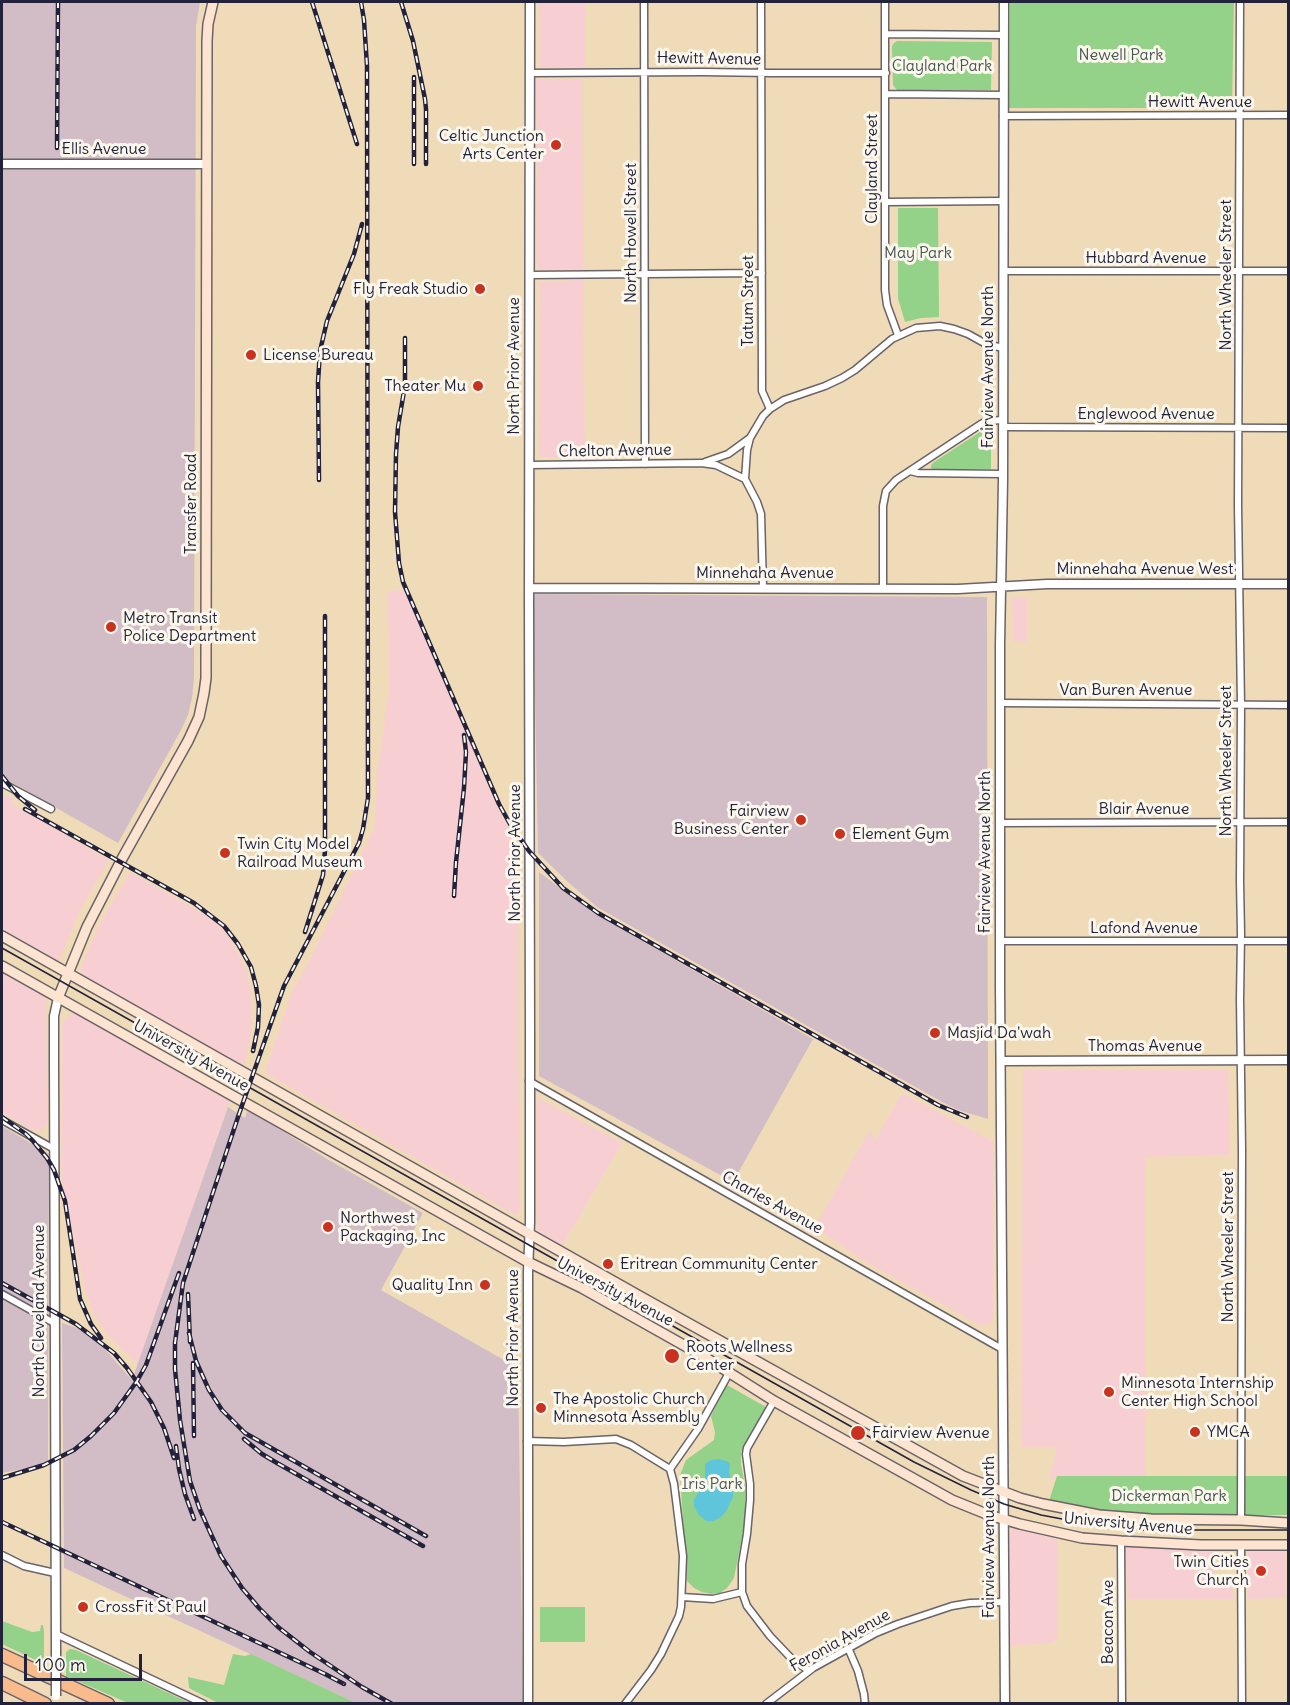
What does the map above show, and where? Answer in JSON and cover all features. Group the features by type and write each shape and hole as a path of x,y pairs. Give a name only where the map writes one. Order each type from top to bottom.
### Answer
{"highway":[{"path":"2,1655 108,1704"},
{"path":"2,1683 45,1704"}],"main road":[{"name":"Transfer Road","path":"67,973 103,896 188,741 199,717 203,700 206,678 207,41 213,2"},
{"name":"University Avenue","path":"2,936 969,1479 1020,1498 1062,1509 1113,1517 1288,1523"},
{"name":"University Avenue","path":"2,966 528,1262 582,1288 703,1356 774,1401 940,1494 971,1508 1003,1520 1068,1536 1121,1541 1288,1545"},
{"name":"North Cleveland Avenue","path":"58,998 67,973"}],"street":[{"name":"North Prior Avenue","path":"528,1704 530,2"},
{"name":"North Howell Street","path":"644,2 645,464"},
{"name":"Tatum Street","path":"761,2 762,391 770,409"},
{"name":"Clayland Street","path":"885,2 885,290 887,305 898,335"},
{"name":"Fairview Avenue North","path":"1004,2 1000,941 1005,1704"},
{"name":"North Wheeler Street","path":"1240,2 1242,1520"},
{"path":"885,34 1004,35"},
{"name":"Hewitt Avenue","path":"531,73 886,73"},
{"path":"886,94 1003,95"},
{"name":"Hewitt Avenue","path":"1004,116 1288,115"},
{"name":"Ellis Avenue","path":"2,164 206,164"},
{"path":"886,202 1003,201"},
{"name":"Hubbard Avenue","path":"1003,271 1288,271"},
{"path":"530,275 762,273"},
{"path":"763,588 763,523 757,502 745,479 750,438 770,409 784,400 842,378 898,335 916,328 940,326 1003,348"},
{"name":"Englewood Avenue","path":"883,588 884,496 891,485 910,471 986,421 1003,424 1288,428"},
{"name":"Chelton Avenue","path":"701,463 728,454 750,438"},
{"name":"Chelton Avenue","path":"529,465 701,463 716,465 745,479"},
{"path":"910,471 1003,474"},
{"name":"Minnehaha Avenue West","path":"1001,586 1288,584"},
{"name":"Minnehaha Avenue","path":"528,588 958,588 1001,586"},
{"name":"Van Buren Avenue","path":"1000,703 1288,705"},
{"path":"2,783 51,809"},
{"name":"Blair Avenue","path":"1000,822 1288,822"},
{"name":"Lafond Avenue","path":"1000,941 1288,941"},
{"name":"North Cleveland Avenue","path":"56,1704 54,1016 58,998"},
{"name":"Thomas Avenue","path":"1001,1061 1288,1060"},
{"name":"Charles Avenue","path":"529,1082 1002,1349"},
{"path":"2,1120 54,1149"},
{"path":"2,1294 54,1323"},
{"path":"670,1469 698,1429 729,1373"},
{"path":"774,1401 747,1448 750,1500 742,1564 742,1592 747,1606 775,1642 809,1671"},
{"path":"527,1441 564,1442 616,1439 631,1444 670,1469 683,1556 679,1616 661,1654 625,1704"},
{"name":"Beacon Ave","path":"1121,1541 1122,1704"},
{"path":"1241,1545 1242,1704"},
{"path":"2,1555 24,1566 55,1573"},
{"path":"682,1598 713,1599 742,1592"},
{"name":"Feronia Avenue","path":"766,1704 809,1671 887,1628 936,1611 970,1603 1004,1602"},
{"path":"56,1634 204,1704"},
{"path":"849,1650 858,1671 865,1704"},
{"path":"634,1691 636,1704"}],"shaded area":[{"path":"2,2 200,2 196,26 194,678 188,715 118,843 2,777"},
{"path":"539,2 585,2 585,67 540,67"},
{"path":"536,79 582,79 583,269 538,269"},
{"path":"583,280 585,457 539,457 540,282"},
{"path":"405,590 493,798 518,847 519,1212 515,1215 265,1073 292,992 375,827 377,777 389,692 388,591"},
{"path":"533,594 987,597 988,1119 958,1110 942,1102 597,907 538,853"},
{"path":"1012,598 1027,598 1027,642 1013,642"},
{"path":"2,792 14,799 12,804 109,860 80,910 59,961 50,959 2,932"},
{"path":"130,872 216,923 228,936 238,953 251,991 252,1029 244,1066 84,977 81,973 83,962 99,925"},
{"path":"539,872 592,912 813,1039 733,1182 539,1076"},
{"path":"2,971 45,995 46,998 47,1124 42,1131 32,1130 2,1112"},
{"path":"73,1013 230,1101 137,1363 109,1337 94,1315 86,1293 62,1182 62,1025"},
{"path":"1023,1070 1228,1070 1230,1155 1145,1157 1146,1476 1057,1476 1056,1479 1049,1479 1056,1454 1055,1447 1021,1447"},
{"path":"902,1093 994,1142 992,1322 981,1326 859,1258 815,1227 869,1131 876,1139"},
{"path":"538,1098 622,1143 562,1246 538,1234"},
{"path":"228,1107 245,1118 248,1109 327,1159 423,1213 381,1290 518,1368 523,1703 356,1703 64,1568 62,1323 77,1328 103,1347 132,1380"},
{"path":"2,1126 49,1154 48,1462 2,1473"},
{"path":"1013,1527 1057,1539 1058,1637 1053,1643 1010,1646 1010,1535"},
{"path":"1126,1545 1213,1551 1214,1579 1232,1580 1233,1599 1127,1599"},
{"path":"1285,1550 1285,1598 1248,1599 1248,1551"}],"green space":[{"name":"Newell Park","path":"1010,2 1234,2 1232,108 1009,108"},
{"name":"Clayland Park","path":"897,41 992,42 991,90 897,90 893,85 892,46"},
{"name":"May Park","path":"898,208 938,208 939,317 905,322 898,298"},
{"path":"989,426 991,427 991,469 931,468 934,462"},
{"name":"Iris Park","path":"727,1385 766,1407 741,1452 745,1485 745,1522 734,1578 720,1593 711,1594 694,1588 687,1581 680,1475 686,1460 714,1440 715,1432 711,1416"},
{"name":"Dickerman Park","path":"1057,1476 1288,1476 1288,1515 1155,1516 1091,1510 1049,1501"},
{"path":"540,1607 585,1607 585,1642 540,1642"},
{"path":"2,1621 32,1632 40,1631 43,1625 44,1664 2,1644"},
{"path":"70,1649 190,1703 128,1703 66,1676 66,1652"},
{"path":"233,1654 245,1656 251,1654 356,1703 218,1703 189,1688 188,1677 224,1685"}],"water":[{"path":"718,1459 730,1464 729,1473 733,1497 721,1517 713,1521 706,1521 698,1514 694,1500 705,1481 705,1464"}],"tram line":[{"path":"2,948 914,1462 971,1490 1004,1504 1041,1515 1099,1526 1140,1530 1288,1530"}],"railway":[{"path":"57,148 58,2"},
{"path":"312,2 357,144"},
{"path":"361,2 367,66 368,798 359,843 284,986 239,1114 183,1283 175,1343 175,1369 180,1420 190,1481 200,1510 221,1556 242,1588 278,1627 310,1652 392,1704"},
{"path":"401,2 413,41 425,99 426,164"},
{"path":"414,77 414,164"},
{"path":"319,480 320,351 327,321 354,254 362,224"},
{"path":"405,338 405,385 398,427 395,512 399,563 403,582 499,804 529,851 563,888 598,913 938,1105 967,1117"},
{"path":"305,932 323,875 325,850 325,616"},
{"path":"454,896 464,788 466,752 464,735"},
{"path":"2,776 18,796 35,810"},
{"path":"25,809 194,903 224,926 251,967 256,986 259,1005 258,1027 253,1051"},
{"path":"2,1117 33,1141 54,1170 65,1201 80,1299 91,1324 101,1338"},
{"path":"2,1478 44,1465 74,1450 114,1413 146,1365 179,1273"},
{"path":"2,1283 76,1324 114,1353 151,1402 164,1428 174,1458"},
{"path":"188,1294 190,1342"},
{"path":"189,1333 196,1361 209,1390 222,1410 245,1433 426,1536"},
{"path":"193,1363 194,1436"},
{"path":"244,1439 277,1463 423,1546"},
{"path":"176,1446 185,1494 194,1519"},
{"path":"2,1522 344,1684"}],"place":[{"name":"Celtic Junction Arts Center","path":"556,145"},
{"name":"Fly Freak Studio","path":"480,289"},
{"name":"License Bureau","path":"251,355"},
{"name":"Theater Mu","path":"478,386"},
{"name":"Metro Transit Police Department","path":"111,627"},
{"name":"Fairview Business Center","path":"801,820"},
{"name":"Element Gym","path":"840,834"},
{"name":"Twin City Model Railroad Museum","path":"225,853"},
{"name":"Masjid Da'wah","path":"935,1033"},
{"name":"Northwest Packaging, Inc","path":"328,1227"},
{"name":"Eritrean Community Center","path":"608,1264"},
{"name":"Quality Inn","path":"485,1285"},
{"name":"Roots Wellness Center","path":"672,1356"},
{"name":"Minnesota Internship Center High School","path":"1109,1392"},
{"name":"The Apostolic Church Minnesota Assembly","path":"541,1408"},
{"name":"YMCA","path":"1195,1432"},
{"name":"Fairview Avenue","path":"858,1433"},
{"name":"Twin Cities Church","path":"1261,1571"},
{"name":"CrossFit St Paul","path":"83,1607"}]}
